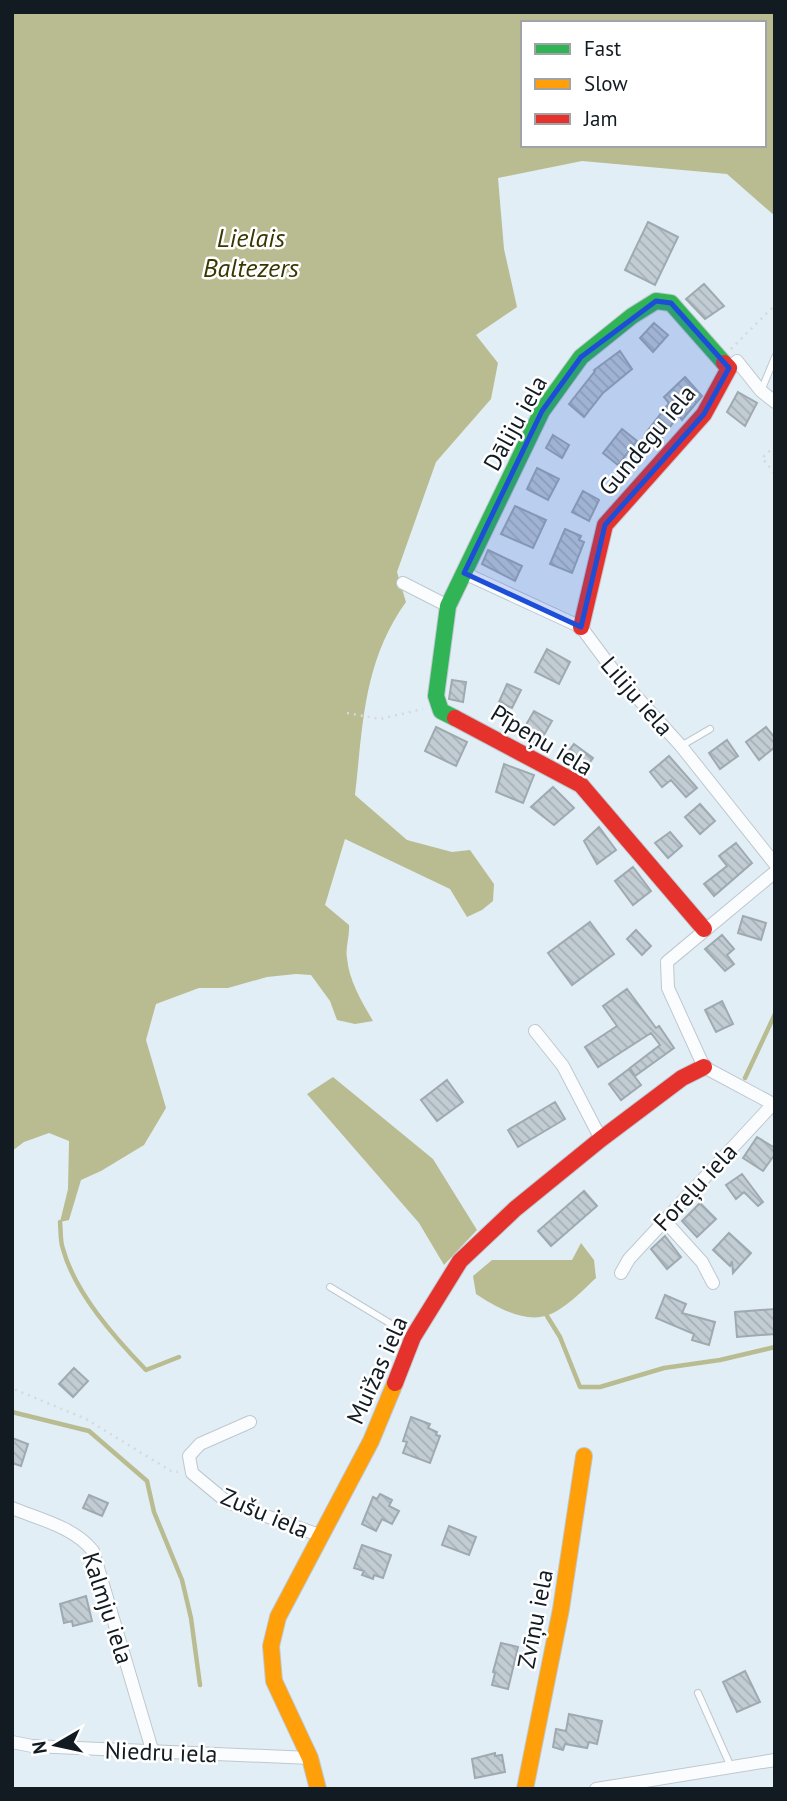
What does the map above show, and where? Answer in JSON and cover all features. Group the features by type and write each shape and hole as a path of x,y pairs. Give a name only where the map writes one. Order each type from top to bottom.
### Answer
{"street":[{"name":"Dāliju iela","path":"464,573 542,411 581,357 632,316 656,301 671,303 725,363"},
{"path":"725,363 737,361 761,391 775,402"},
{"name":"Gundegu iela","path":"581,627 605,525 705,414 725,363"},
{"path":"438,706 436,696 449,606 464,573"},
{"name":"Liliju iela","path":"464,573 581,627 616,674 681,746 775,864"},
{"path":"403,583 449,606"},
{"name":"Pīpeņu iela","path":"438,706 441,711 581,785 704,929"},
{"path":"774,1104 704,1067 668,989 667,962 775,872"},
{"path":"535,1031 563,1066 601,1139"},
{"name":"Muižas iela","path":"318,1789 310,1758 274,1681 271,1646 278,1617 371,1441 413,1337 460,1261 515,1209 682,1078 704,1067"},
{"name":"Foreļu iela","path":"621,1273 629,1259 664,1220 774,1104"},
{"path":"664,1220 702,1262 713,1283"},
{"name":"Zušu iela","path":"250,1422 200,1444 189,1456 192,1473 227,1502 319,1535"},
{"name":"Zvīņu iela","path":"525,1789 561,1609 584,1456"},
{"name":"Kalmju iela","path":"12,1508 75,1535 93,1551 153,1753"},
{"name":"Niedru iela","path":"12,1742 32,1746 153,1753 310,1758"},
{"path":"596,1789 658,1784 775,1760"}],"lane":[{"path":"761,391 775,357"},
{"path":"681,746 710,729"},
{"path":"330,1287 413,1337"},
{"path":"698,1693 731,1767"}],"path":[{"path":"725,363 775,305"},
{"path":"775,446 762,458 775,474"},
{"path":"347,713 380,719 438,706"},
{"path":"12,1384 16,1390 86,1419 171,1471 192,1473"}],"highlighted area":[{"path":"656,301 671,303 729,368 704,414 605,525 581,627 464,573 542,411 581,357"}],"water":[{"name":"Lielais Baltezers","path":"12,12 775,12 775,216 727,174 582,161 498,178 504,249 517,307 476,335 498,363 491,399 436,462 397,572 406,602 381,648 373,671 363,719 355,795 407,840 452,852 470,850 494,884 493,901 467,917 450,889 345,839 325,905 349,925 347,950 350,975 373,1021 355,1024 337,1020 330,1001 311,975 267,977 228,988 199,988 156,1004 146,1040 166,1108 144,1145 81,1180 69,1220 60,1222 68,1189 69,1141 49,1133 24,1142 12,1151"},
{"path":"333,1077 433,1159 477,1230 444,1265 419,1223 307,1094"},
{"path":"581,1243 594,1260 596,1278 573,1299 548,1315 520,1315 476,1294 473,1276 492,1260 572,1260"}],"building":[{"path":"648,222 678,237 655,285 625,270"},
{"path":"704,284 724,306 705,319 686,299"},
{"path":"654,323 668,335 653,352 640,338"},
{"path":"620,351 632,369 603,393 584,417 569,404 594,370"},
{"path":"685,377 702,396 682,420 679,415 657,444 645,434 669,403 664,397"},
{"path":"738,392 757,403 745,426 727,412"},
{"path":"622,429 637,441 618,465 603,453"},
{"path":"553,435 569,445 562,458 546,448"},
{"path":"537,468 559,479 548,500 527,489"},
{"path":"583,491 599,500 589,521 572,512"},
{"path":"515,506 546,520 533,548 501,534"},
{"path":"565,529 581,536 579,540 584,542 572,573 550,564"},
{"path":"488,550 522,566 515,581 482,564"},
{"path":"547,649 570,662 559,684 535,672"},
{"path":"452,680 466,682 463,702 449,699"},
{"path":"507,684 521,690 512,708 499,702"},
{"path":"534,711 552,721 537,747 519,737"},
{"path":"436,727 467,742 456,766 425,751"},
{"path":"766,727 775,738 775,747 759,760 746,742"},
{"path":"727,740 738,756 720,769 709,753"},
{"path":"574,744 593,758 584,770 565,756"},
{"path":"669,756 697,788 686,797 671,780 662,787 650,772"},
{"path":"504,764 534,775 523,803 496,792"},
{"path":"553,787 574,808 554,825 531,807"},
{"path":"700,804 715,821 700,834 685,817"},
{"path":"599,827 616,850 597,864 584,841"},
{"path":"670,832 682,846 668,858 655,843"},
{"path":"736,843 752,863 714,896 704,884 727,866 719,856"},
{"path":"633,867 651,891 633,905 615,881"},
{"path":"743,916 766,923 761,940 738,933"},
{"path":"590,922 614,954 572,985 548,953"},
{"path":"636,930 651,946 642,955 627,939"},
{"path":"722,935 734,949 727,955 734,964 725,971 705,949"},
{"path":"627,989 674,1048 635,1076 630,1068 660,1045 651,1033 598,1067 585,1047 617,1026 603,1006"},
{"path":"722,1001 733,1024 716,1032 705,1010"},
{"path":"629,1069 641,1085 621,1100 609,1084"},
{"path":"447,1080 463,1102 437,1121 421,1100"},
{"path":"555,1102 565,1119 518,1147 508,1130"},
{"path":"757,1137 775,1148 775,1154 763,1171 743,1158"},
{"path":"742,1174 763,1202 758,1206 744,1192 736,1199 726,1185"},
{"path":"584,1191 597,1206 551,1246 538,1231"},
{"path":"700,1203 716,1219 697,1237 682,1221"},
{"path":"729,1233 751,1253 733,1273 732,1261 730,1266 713,1250"},
{"path":"665,1236 681,1257 667,1269 651,1249"},
{"path":"665,1295 686,1304 682,1313 715,1322 709,1345 692,1340 694,1334 656,1318"},
{"path":"775,1309 775,1334 737,1337 735,1312"},
{"path":"74,1368 88,1381 73,1397 59,1384"},
{"path":"411,1417 430,1424 428,1428 440,1436 430,1463 403,1453 407,1442 403,1441"},
{"path":"12,1438 28,1444 21,1466 12,1463"},
{"path":"380,1494 392,1500 389,1506 399,1511 392,1524 382,1519 376,1531 362,1524 373,1497 377,1499"},
{"path":"89,1495 108,1503 102,1516 83,1508"},
{"path":"449,1526 476,1537 469,1555 442,1545"},
{"path":"362,1545 391,1555 383,1578 374,1575 373,1579 362,1575 364,1571 354,1568"},
{"path":"86,1596 92,1621 73,1626 72,1621 64,1623 60,1604"},
{"path":"501,1643 518,1647 508,1689 492,1685"},
{"path":"745,1671 760,1702 737,1712 723,1682"},
{"path":"569,1714 602,1721 597,1744 589,1742 587,1748 565,1744 563,1750 553,1747 556,1729 566,1731"},
{"path":"495,1753 495,1756 502,1755 505,1772 475,1778 472,1759"}],"waterway":[{"path":"745,1078 775,1014"},
{"path":"60,1222 62,1246 77,1282 97,1314 122,1344 146,1370 179,1357"},
{"path":"547,1316 560,1337 580,1387 600,1387 664,1368 720,1360 775,1347"},
{"path":"12,1412 89,1431 147,1481 154,1512 182,1580 191,1618 200,1685"}],"traffic: fast":[{"path":"455,718 441,711 436,696 448,606 542,411 581,357 632,316 656,301 671,303 724,363"}],"traffic: slow":[{"path":"318,1789 310,1758 274,1681 271,1646 278,1617 371,1441 395,1383"},
{"path":"525,1789 561,1609 584,1456"}],"traffic: jam":[{"path":"581,627 605,525 704,414 729,368 724,363"},
{"path":"455,718 581,785 704,929"},
{"path":"395,1383 413,1337 460,1261 515,1209 601,1139 682,1078 704,1067"}]}
